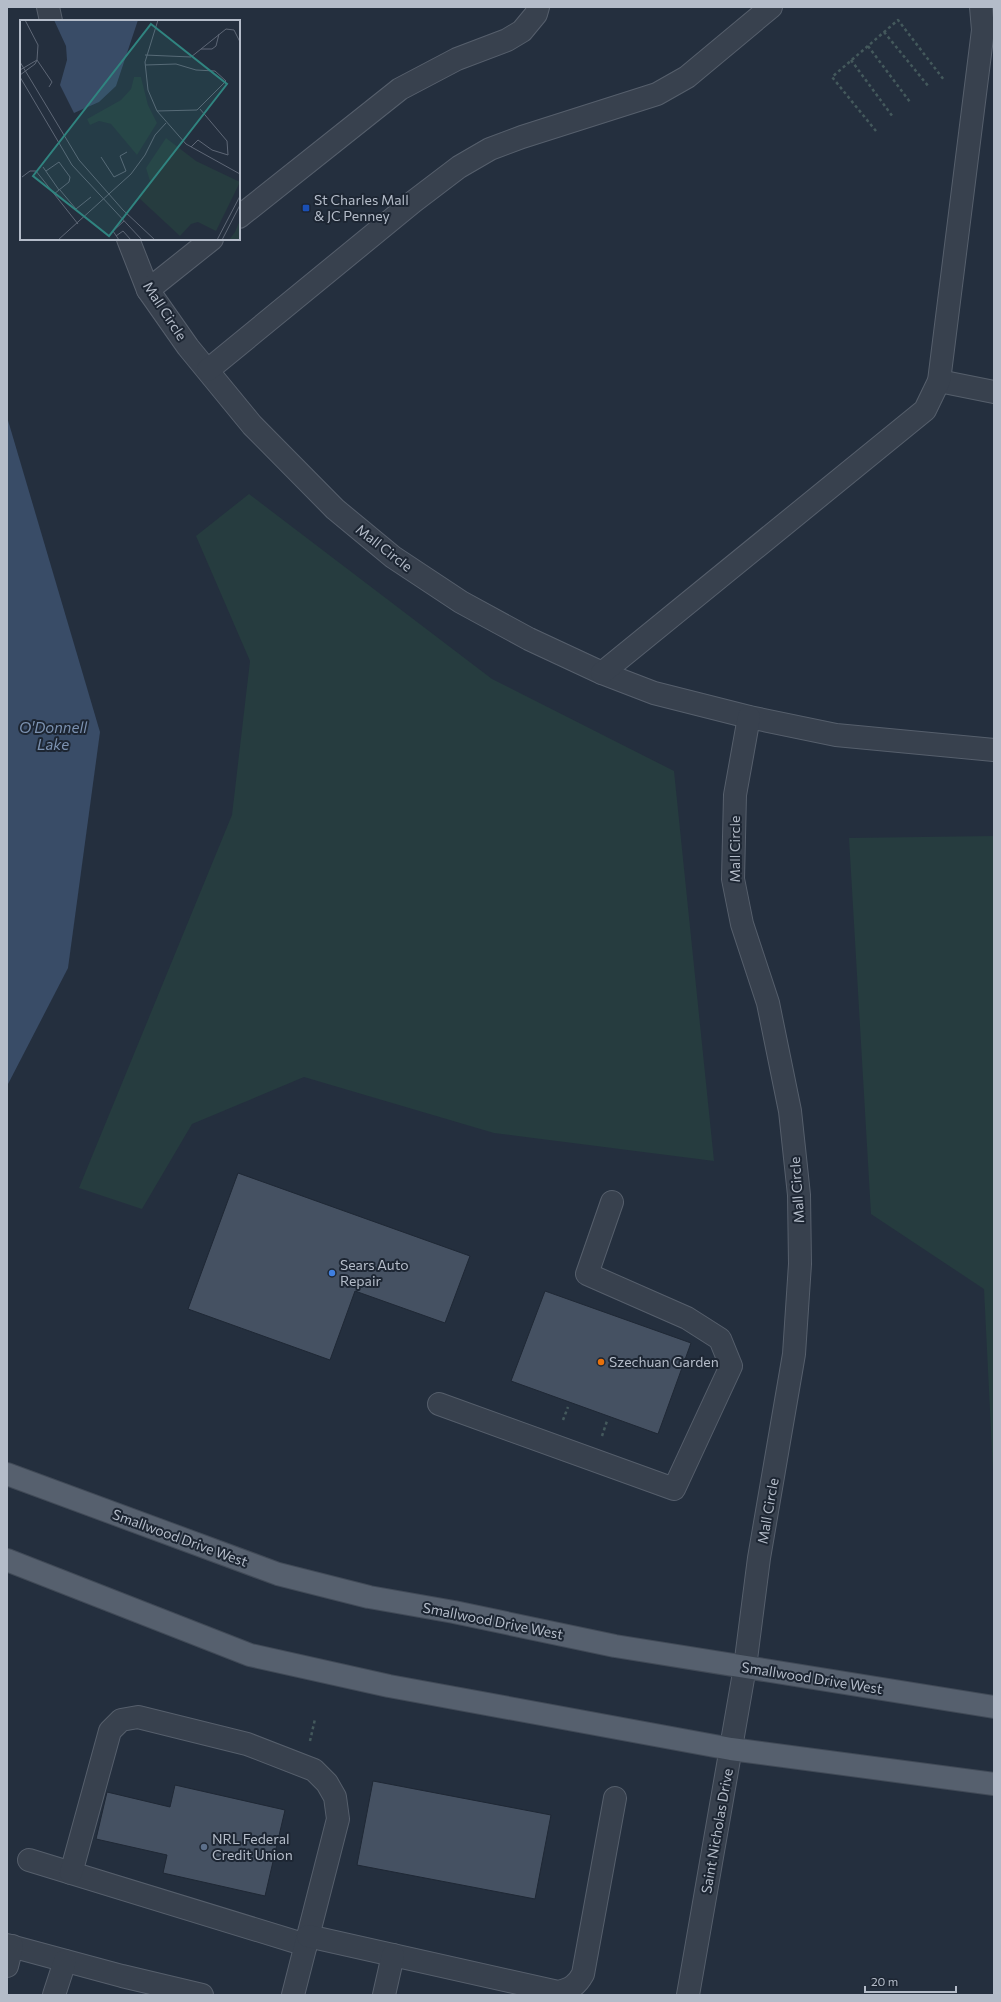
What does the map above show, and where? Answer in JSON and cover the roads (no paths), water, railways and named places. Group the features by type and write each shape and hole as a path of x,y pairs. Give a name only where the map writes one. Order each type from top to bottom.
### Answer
{"main road":[{"name":"Smallwood Drive West","path":"7,1474 278,1574 369,1597 454,1612 615,1646 994,1706"},
{"path":"7,1560 250,1655 389,1686 731,1749 994,1784"}],"street":[{"path":"48,7 51,20"},
{"path":"240,216 400,89 457,59 507,40 522,31 536,14 538,7"},
{"path":"208,370 413,202 459,167 490,149 522,136 657,94 687,77 771,7"},
{"path":"602,673 900,432 925,410 939,381 983,30 981,7"},
{"name":"Mall Circle","path":"128,240 148,290 188,347 252,425 335,509 393,557 461,602 529,639 602,673 654,693 749,717 836,735 994,750"},
{"path":"148,290 211,240"},
{"path":"939,381 994,392"},
{"name":"Mall Circle","path":"745,1667 760,1558 794,1354 800,1264 799,1195 790,1111 768,1003 742,924 733,879 735,795 749,717"},
{"path":"439,1404 674,1489 731,1366 720,1339 687,1318 587,1274 612,1202"},
{"name":"Saint Nicholas Drive","path":"688,1995 745,1667"},
{"path":"71,1873 110,1731 121,1720 138,1717 247,1744 314,1770 327,1783 335,1797 338,1819 293,1995"},
{"path":"29,1860 307,1941 393,1955 558,1992 568,1990 578,1984 583,1974 615,1798"},
{"path":"9,1952 65,1961 202,1995"},
{"path":"384,1995 393,1955"},
{"path":"54,1995 65,1961"}],"water":[{"name":"O'Donnell Lake","path":"7,417 100,732 68,968 7,1086"}],"place":[{"name":"St Charles Mall & JC Penney","path":"306,208"},
{"name":"Sears Auto Repair","path":"332,1273"},
{"name":"Szechuan Garden","path":"601,1362"},
{"name":"NRL Federal Credit Union","path":"204,1847"}]}
